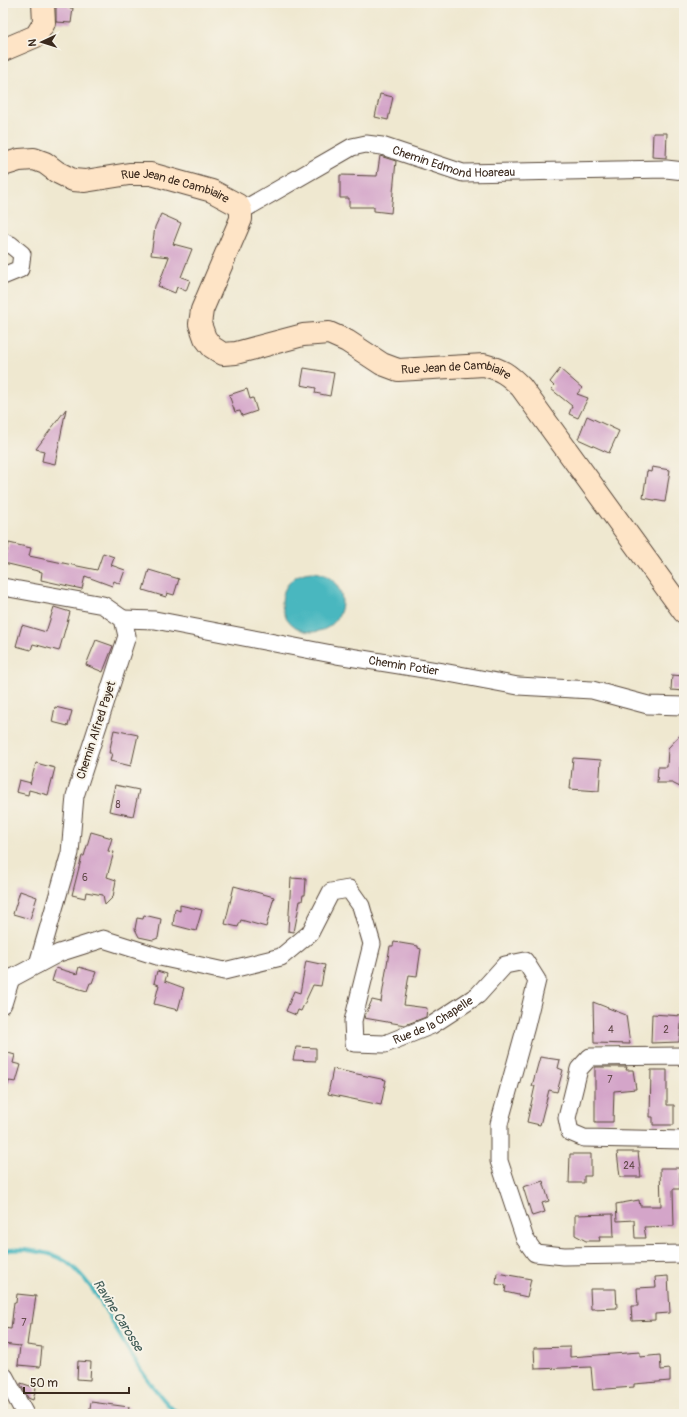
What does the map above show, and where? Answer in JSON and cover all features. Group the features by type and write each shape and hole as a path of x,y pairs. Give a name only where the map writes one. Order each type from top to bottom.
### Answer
{"main road":[{"path":"3,50 36,36 44,23 43,3"},
{"name":"Rue Jean de Cambiaire","path":"3,165 19,160 34,159 45,163 57,172 73,180 85,181 129,174 151,174 212,191 238,205 241,211 241,219 202,310 200,324 205,338 212,347 223,354 236,353 303,336 330,333 347,341 382,364 398,370 484,365 508,374 521,387 684,612"}],"street":[{"name":"Chemin Edmond Hoareau","path":"241,211 352,147 366,144 382,146 463,173 666,169 684,171"},
{"path":"3,242 11,245 22,254 20,269 3,276"},
{"path":"3,587 103,606 123,618"},
{"name":"Chemin Potier","path":"123,618 155,620 337,655 518,686 592,690 648,705 684,706"},
{"name":"Chemin Alfred Payet","path":"38,964 70,853 75,796 127,636 123,618"},
{"name":"Rue de la Chapelle","path":"7,980 59,953 103,938 160,957 224,971 281,957 310,933 330,892 349,889 361,906 372,944 353,1021 354,1043 385,1044 432,1025 478,995 505,965 525,961 537,980 499,1124 499,1161 525,1239 535,1253 564,1256 684,1254"},
{"path":"3,1004 7,980"},
{"path":"684,1058 682,1056 590,1057 579,1069 567,1118 570,1132 584,1138 684,1140"},
{"path":"3,1375 25,1414"}],"water":[{"path":"312,572 329,577 337,585 342,602 337,619 329,627 312,632 295,627 287,619 282,602 287,585 295,577"}],"building":[{"path":"56,3 68,3 69,8 73,8 71,23 56,22"},
{"path":"380,94 393,97 388,120 375,117"},
{"path":"653,133 667,133 666,158 652,157"},
{"path":"380,156 396,161 391,213 374,211 374,207 349,207 349,198 340,198 340,175 377,176"},
{"path":"161,214 181,223 173,244 192,249 181,277 190,280 186,291 177,287 175,293 158,286 169,257 151,255 155,227"},
{"path":"304,368 334,373 330,396 315,393 316,388 301,385"},
{"path":"560,369 582,388 577,394 588,398 578,418 569,414 572,406 551,389 554,386 550,382"},
{"path":"247,389 250,399 253,398 257,411 242,416 240,411 235,412 229,395"},
{"path":"66,409 55,464 42,461 44,451 36,449"},
{"path":"587,416 619,431 609,453 578,439"},
{"path":"652,467 670,470 665,502 643,498 647,471 651,472"},
{"path":"9,543 31,548 29,556 97,570 103,553 114,557 111,565 125,570 120,584 114,581 112,586 85,576 82,589 41,580 42,572 4,563"},
{"path":"149,570 179,579 174,595 167,593 166,597 143,590"},
{"path":"54,607 70,612 59,651 33,644 31,650 16,646 22,625 46,632"},
{"path":"96,640 113,646 103,672 86,665"},
{"path":"672,675 684,676 684,691 671,690"},
{"path":"55,707 72,711 68,726 52,722"},
{"path":"114,730 138,735 131,766 110,761 112,753 109,753"},
{"path":"684,731 684,767 680,767 680,787 672,783 657,783 658,767 667,767 668,748"},
{"path":"573,758 601,760 599,791 570,789"},
{"path":"36,763 55,768 48,795 29,790 28,795 16,792 19,780 30,783"},
{"path":"115,785 139,790 133,816 109,811"},
{"path":"91,832 112,838 108,851 114,852 107,877 116,880 113,897 105,905 103,895 86,892 85,898 72,895 82,856 84,856"},
{"path":"291,878 306,879 305,895 303,895 302,901 300,901 294,932 288,931"},
{"path":"234,886 274,897 266,927 241,920 238,927 225,924"},
{"path":"20,891 37,897 30,919 13,914"},
{"path":"180,905 202,910 196,931 173,925 175,909 180,911"},
{"path":"144,915 161,919 158,938 153,940 139,937 135,929 137,918 143,919"},
{"path":"394,942 418,946 418,948 421,949 417,976 409,975 404,1005 427,1008 426,1017 405,1025 364,1018 372,1000 381,1002 390,946 393,946"},
{"path":"306,961 325,965 321,986 313,985 301,1011 298,1010 296,1015 286,1011 294,991 300,993"},
{"path":"79,967 96,972 87,991 52,981 56,968 77,974"},
{"path":"157,971 167,974 165,981 184,988 178,1010 154,1004 159,985 154,983"},
{"path":"593,1002 626,1015 630,1044 594,1043"},
{"path":"652,1014 682,1016 679,1042 651,1043"},
{"path":"296,1047 316,1048 316,1061 293,1060"},
{"path":"5,1052 15,1055 13,1063 21,1065 16,1082 9,1081 7,1088 3,1087 3,1059"},
{"path":"540,1057 560,1060 558,1068 563,1070 557,1092 549,1090 540,1125 527,1122 535,1086 532,1086"},
{"path":"595,1067 627,1067 626,1070 633,1070 636,1089 614,1091 613,1122 595,1122"},
{"path":"333,1069 386,1080 381,1105 328,1094"},
{"path":"651,1070 667,1070 667,1105 674,1105 674,1125 653,1125 653,1117 650,1117"},
{"path":"617,1152 638,1152 641,1177 620,1177"},
{"path":"570,1154 591,1154 591,1176 584,1176 584,1183 569,1183"},
{"path":"660,1168 680,1168 680,1189 673,1189 674,1226 644,1227 646,1238 635,1238 634,1220 617,1221 616,1204 639,1200 640,1206 661,1206"},
{"path":"543,1181 549,1201 542,1203 545,1212 532,1216 523,1187"},
{"path":"613,1214 614,1237 599,1237 600,1241 586,1241 575,1235 575,1215"},
{"path":"497,1273 531,1279 527,1297 505,1292 506,1286 496,1284"},
{"path":"668,1276 670,1313 655,1314 655,1320 632,1321 631,1306 638,1306 637,1288 656,1287 655,1277"},
{"path":"590,1289 616,1289 617,1308 591,1309"},
{"path":"17,1294 36,1296 27,1345 42,1347 40,1367 18,1365 20,1346 3,1344 3,1328 11,1329 14,1302 16,1303"},
{"path":"570,1347 570,1357 640,1352 640,1357 660,1355 661,1370 670,1369 670,1381 634,1384 634,1387 593,1390 591,1367 535,1369 534,1348"},
{"path":"78,1361 91,1362 90,1380 77,1379"},
{"path":"21,1383 36,1388 33,1400 28,1398"},
{"path":"91,1402 129,1407 128,1414 89,1414"}],"waterway":[{"name":"Ravine Carosse","path":"3,1251 22,1250 54,1255 71,1265 91,1287 146,1377 177,1414"}]}
